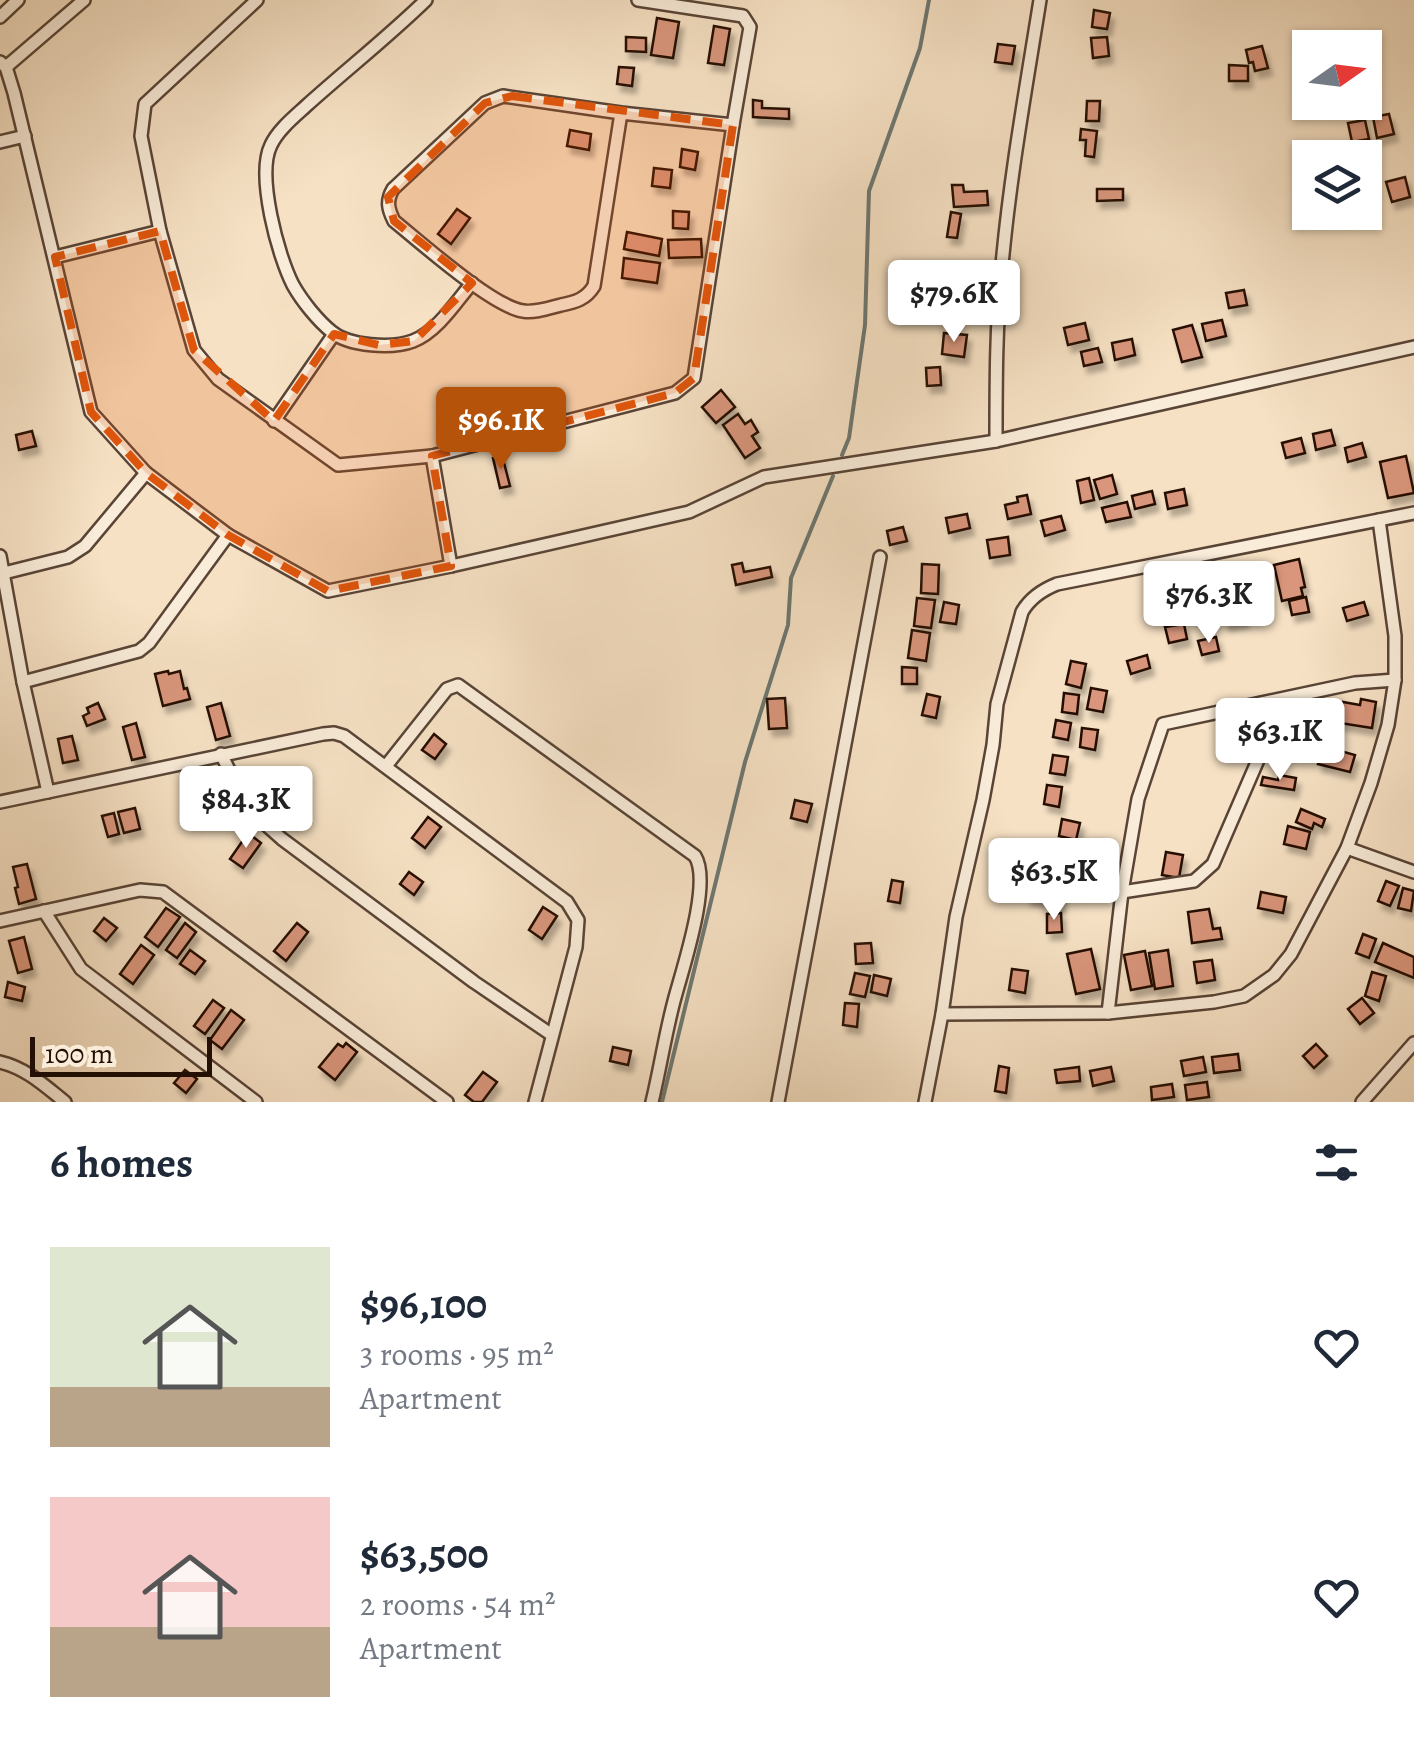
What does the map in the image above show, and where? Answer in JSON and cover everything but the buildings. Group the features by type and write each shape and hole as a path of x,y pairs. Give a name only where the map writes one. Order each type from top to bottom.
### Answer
{"street":[{"path":"0,17 18,0"},
{"path":"84,0 3,65 25,136 92,412 146,473 228,535 328,591 688,512 764,477 996,441 1414,347"},
{"path":"257,0 145,104 141,136 160,231 194,350 218,379 338,466 432,456 675,394 694,378 750,27 742,16 638,0"},
{"path":"426,0 298,113 276,138 268,153 268,200 293,285 334,334 379,346 414,341 431,330 472,283"},
{"path":"996,441 1002,267 1040,0"},
{"path":"622,112 594,286 580,300 534,312 519,311 472,283 394,221 388,204 392,189 492,99 512,96 732,125"},
{"path":"0,142 25,136"},
{"path":"54,257 160,231"},
{"path":"274,420 334,334"},
{"path":"432,456 452,566"},
{"path":"4,573 76,553 146,473"},
{"path":"925,1102 956,917 993,745 997,704 1027,603 1057,584 1414,514"},
{"path":"942,1014 1108,1012 1214,1002 1244,996 1274,976 1291,954 1346,848 1372,783 1388,725 1395,680 1395,636 1378,520"},
{"path":"23,682 139,651 149,643 228,535"},
{"path":"0,556 48,792"},
{"path":"778,1102 880,557"},
{"path":"1108,1012 1138,799 1163,724 1355,683 1395,680"},
{"path":"386,766 447,689 458,685 695,856 700,867 697,902 652,1102"},
{"path":"1122,892 1194,880 1213,864 1264,746 1262,704"},
{"path":"0,802 221,754 334,733 344,736 558,894 574,910 579,929 576,948 535,1102"},
{"path":"221,754 242,796 282,839 474,982 552,1034"},
{"path":"1346,848 1414,872"},
{"path":"0,921 140,890 164,892 445,1102"},
{"path":"44,912 81,970 256,1102"},
{"path":"1362,1102 1414,1043"},
{"path":"0,1062 37,1079 65,1102"}],"highlighted area":[{"path":"512,96 733,125 694,378 675,393 432,456 451,566 328,591 228,535 146,473 91,412 55,257 160,231 194,350 274,421 334,334 379,345 414,341 472,283 394,221 388,197 485,103"}],"waterway":[{"path":"842,455 849,438 865,325 869,191 920,48 929,0"},
{"path":"662,1102 745,762 788,625 791,578 833,476"}]}
